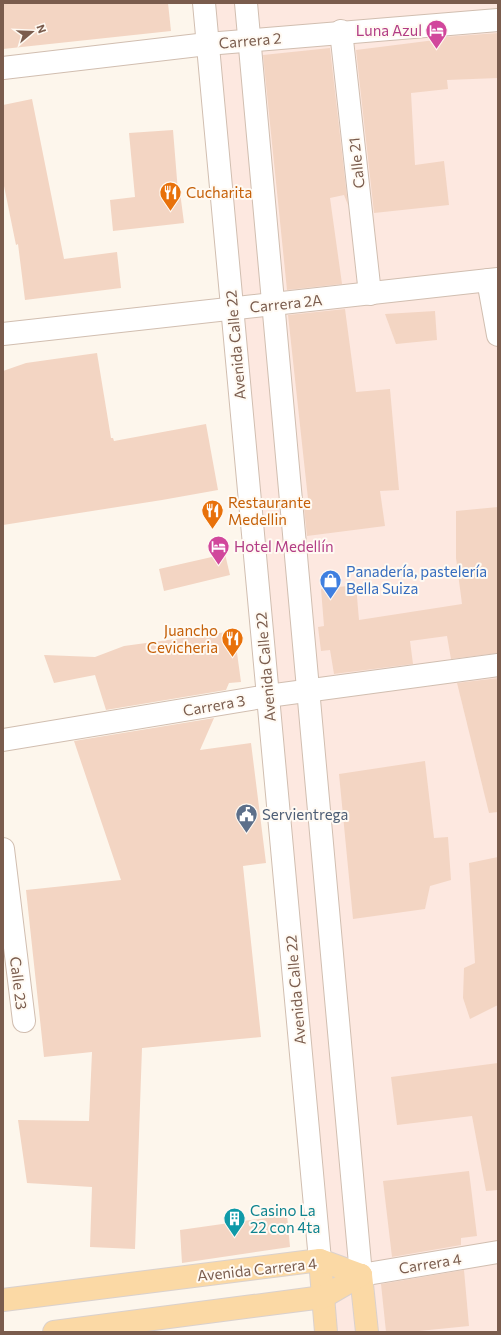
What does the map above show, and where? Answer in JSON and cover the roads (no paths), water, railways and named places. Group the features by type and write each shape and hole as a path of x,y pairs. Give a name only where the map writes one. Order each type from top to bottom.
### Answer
{"main road":[{"name":"Avenida Carrera 4","path":"3,1300 320,1260 361,1275"},
{"name":"Avenida Calle 22","path":"320,1260 326,1332"},
{"path":"54,1332 323,1297 361,1275 367,1332"}],"street":[{"name":"Avenida Calle 22","path":"204,3 320,1260"},
{"path":"246,3 361,1275"},
{"name":"Carrera 2","path":"3,68 207,44 341,31 498,20"},
{"name":"Calle 21","path":"341,31 370,294"},
{"path":"493,279 498,335"},
{"name":"Carrera 2A","path":"3,334 232,310 493,279"},
{"name":"Carrera 3","path":"3,740 268,696 498,665"},
{"name":"Calle 23","path":"3,849 24,1021"},
{"name":"Carrera 4","path":"361,1275 498,1252"}],"place":[{"name":"Luna Azul","path":"437,50"},
{"name":"Cucharita","path":"170,212"},
{"name":"Restaurante Medellin","path":"212,530"},
{"name":"Hotel Medellín","path":"219,566"},
{"name":"Panadería, pastelería Bella Suiza","path":"330,600"},
{"name":"Juancho Cevicheria","path":"233,658"},
{"name":"Servientrega","path":"246,834"},
{"name":"Casino La 22 con 4ta","path":"235,1238"}]}
